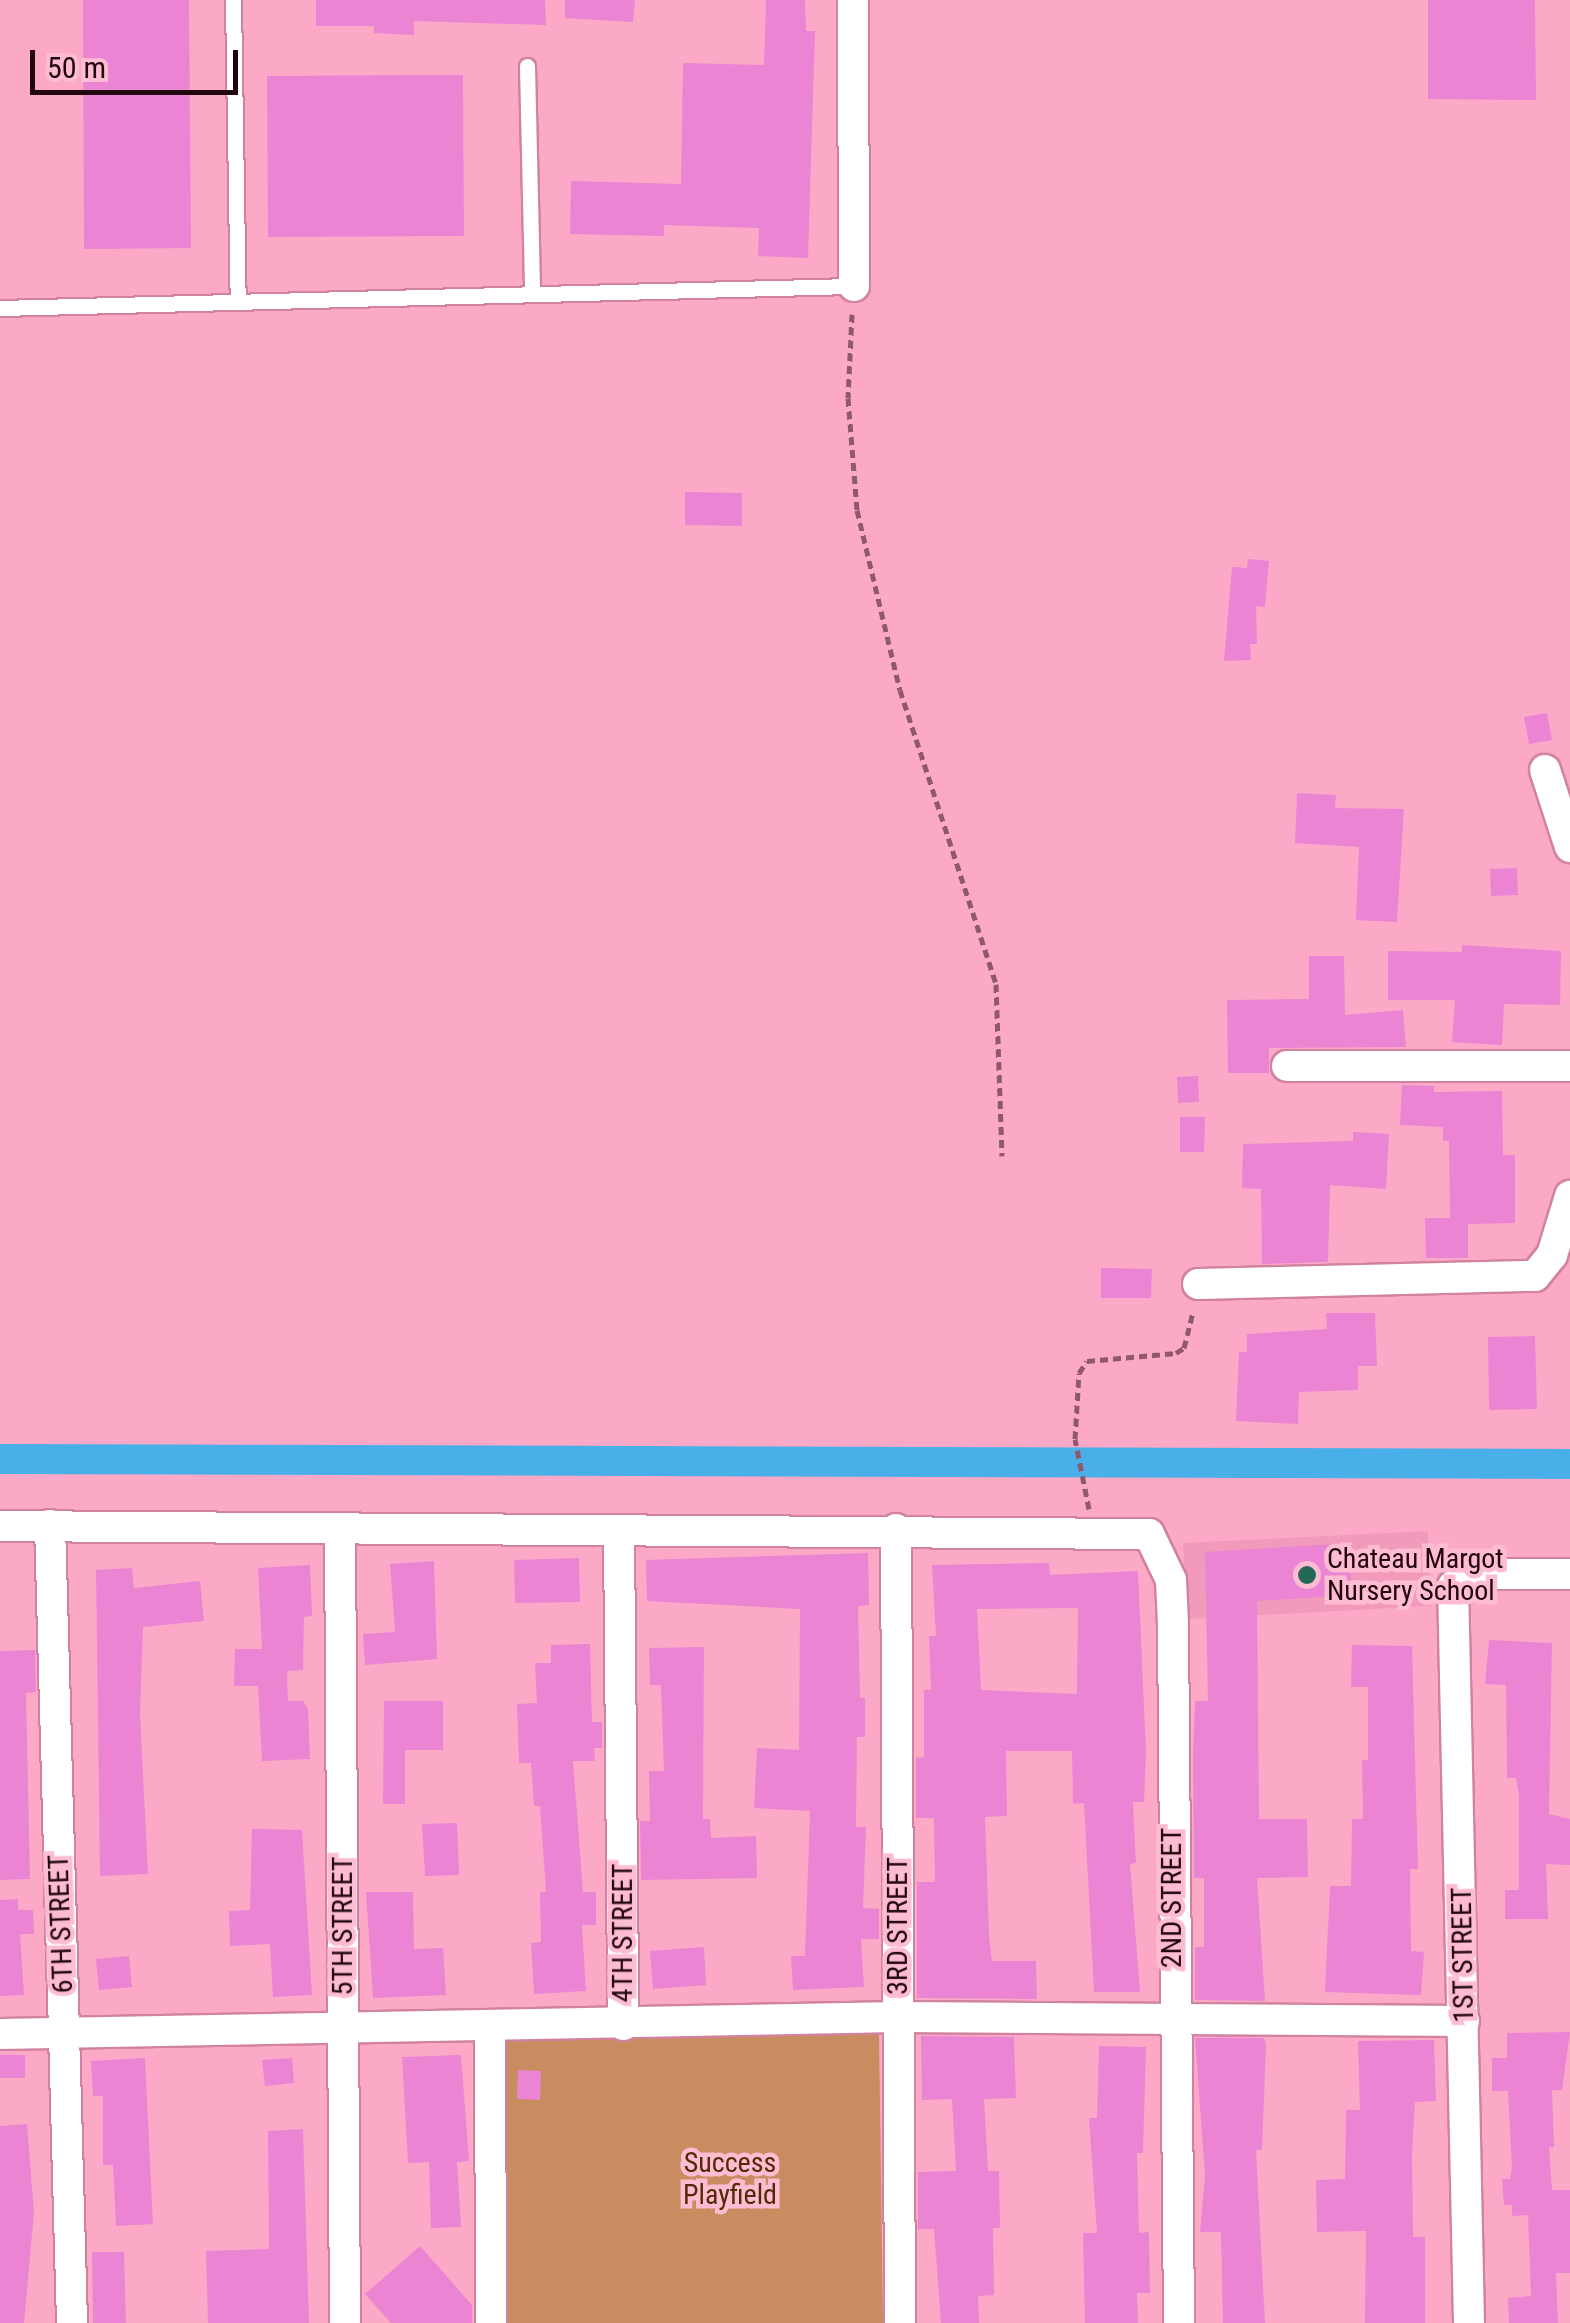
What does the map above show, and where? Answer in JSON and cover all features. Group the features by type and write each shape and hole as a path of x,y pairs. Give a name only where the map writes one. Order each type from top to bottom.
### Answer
{"street":[{"path":"853,0 854,286"},
{"path":"1545,770 1570,847"},
{"path":"1287,1066 1570,1066"},
{"path":"1198,1284 1535,1276 1552,1255 1570,1196"},
{"name":"6TH STREET","path":"50,1524 72,2323"},
{"path":"0,1526 619,1531 896,1528"},
{"name":"2ND STREET","path":"896,1528 1149,1534 1171,1580 1171,2017 1179,2323"},
{"name":"3RD STREET","path":"896,1528 900,2323"},
{"name":"5TH STREET","path":"340,1529 346,2323"},
{"name":"4TH STREET","path":"0,2034 623,2025 619,1531"},
{"name":"1ST STREET","path":"1469,2323 1453,1586 1474,1574 1570,1574"},
{"path":"623,2025 898,2017 1464,2021"},
{"path":"490,2026 491,2323"}],"lane":[{"path":"233,0 238,302"},
{"path":"528,66 532,294"},
{"path":"0,308 854,286"}],"path":[{"path":"854,286 848,398 858,510 900,690 996,984 1002,1156"},
{"path":"1080,1474 1074,1438 1075,1393 1088,1361 1176,1353 1187,1340 1198,1284"}],"shaded area":[{"name":"Chateau Margot Nursery School","path":"1428,1531 1430,1606 1187,1619 1183,1543"}],"green space":[{"name":"Success Playfield","path":"879,2033 883,2323 507,2323 502,2041"}],"building":[{"path":"83,0 189,0 191,248 84,249"},
{"path":"316,0 545,0 546,25 414,21 414,35 374,33 374,26 316,26"},
{"path":"565,0 635,0 633,22 565,18"},
{"path":"766,0 805,0 806,31 815,31 808,258 758,256 759,228 664,225 664,236 570,234 571,181 681,184 683,63 764,65"},
{"path":"1428,0 1535,0 1536,100 1428,99"},
{"path":"463,75 464,236 268,237 267,76"},
{"path":"685,492 742,493 742,526 685,525"},
{"path":"1248,559 1269,561 1265,607 1256,606 1257,644 1250,644 1251,660 1224,661 1232,567 1247,568"},
{"path":"1547,713 1552,740 1529,744 1524,717"},
{"path":"1297,793 1336,795 1335,808 1404,809 1397,922 1356,920 1359,847 1295,843"},
{"path":"1517,868 1518,895 1491,896 1490,869"},
{"path":"1462,945 1561,951 1560,1005 1504,1004 1502,1045 1452,1042 1455,1000 1388,1000 1388,951 1462,952"},
{"path":"1309,956 1344,956 1345,1015 1403,1010 1406,1047 1269,1048 1269,1073 1228,1073 1227,1000 1309,999"},
{"path":"1198,1076 1199,1102 1178,1103 1177,1077"},
{"path":"1402,1085 1434,1086 1434,1092 1502,1091 1503,1155 1515,1155 1515,1223 1468,1224 1468,1258 1426,1258 1425,1218 1450,1218 1449,1141 1443,1141 1443,1127 1400,1125"},
{"path":"1180,1117 1205,1117 1204,1152 1180,1152"},
{"path":"1353,1132 1389,1134 1386,1189 1330,1185 1328,1262 1262,1264 1261,1189 1242,1188 1243,1144 1353,1141"},
{"path":"1101,1268 1152,1269 1151,1298 1101,1298"},
{"path":"1326,1313 1375,1313 1377,1366 1358,1366 1358,1390 1299,1392 1298,1424 1236,1421 1239,1352 1247,1352 1247,1334 1327,1329"},
{"path":"1535,1336 1537,1409 1489,1410 1488,1337"},
{"path":"1349,1543 1352,1595 1257,1601 1259,1819 1307,1819 1308,1877 1257,1878 1265,2001 1195,2000 1195,1947 1204,1947 1204,1878 1194,1878 1193,1754 1195,1701 1208,1701 1205,1552"},
{"path":"868,1553 869,1605 858,1606 865,1737 857,1737 856,1827 866,1827 863,1908 879,1909 879,1939 861,1939 864,1987 793,1990 791,1956 805,1956 810,1811 754,1808 757,1748 799,1750 800,1609 647,1601 646,1560"},
{"path":"579,1558 580,1602 515,1603 514,1560"},
{"path":"434,1561 437,1659 365,1665 363,1634 395,1632 390,1564"},
{"path":"1049,1563 1050,1575 1138,1571 1146,1751 1144,1802 1133,1802 1136,1863 1130,1864 1140,1992 1094,1992 1084,1803 1073,1804 1072,1751 1006,1751 1007,1816 985,1817 992,1961 1036,1961 1037,1999 917,1998 917,1882 935,1882 934,1818 916,1818 916,1758 924,1757 924,1690 931,1690 929,1636 936,1636 932,1565","holes":["1078,1608 1077,1694 981,1690 977,1609"]},
{"path":"310,1565 312,1616 304,1617 303,1670 287,1671 288,1701 303,1701 308,1709 310,1759 262,1761 258,1686 234,1686 235,1649 262,1649 258,1568"},
{"path":"132,1568 134,1588 200,1581 204,1621 143,1627 140,1714 148,1874 100,1876 96,1570"},
{"path":"1489,1640 1552,1643 1549,1814 1570,1819 1570,1865 1546,1864 1548,1919 1505,1919 1505,1890 1519,1890 1519,1795 1516,1778 1507,1778 1506,1685 1485,1684"},
{"path":"590,1644 592,1722 602,1722 602,1748 594,1748 595,1761 573,1761 583,1892 596,1892 596,1925 582,1925 586,1991 534,1994 531,1943 541,1942 540,1892 546,1892 540,1806 534,1806 531,1763 519,1763 517,1704 537,1703 535,1663 551,1663 551,1645"},
{"path":"1352,1645 1412,1646 1418,1869 1410,1869 1411,1951 1424,1952 1421,1995 1325,1992 1330,1886 1351,1886 1352,1819 1363,1819 1362,1760 1368,1760 1368,1687 1351,1687"},
{"path":"704,1647 703,1819 710,1819 711,1838 756,1836 757,1878 641,1880 640,1821 650,1821 649,1771 664,1771 661,1685 650,1685 649,1648"},
{"path":"35,1650 36,1692 26,1693 30,1879 0,1880 0,1651"},
{"path":"384,1701 443,1701 443,1750 405,1750 405,1804 383,1804"},
{"path":"457,1823 459,1875 425,1876 422,1824"},
{"path":"252,1829 302,1830 312,1995 273,1997 270,1944 230,1946 229,1911 250,1910"},
{"path":"366,1892 413,1892 414,1949 443,1948 446,1995 373,1998"},
{"path":"18,1899 18,1910 33,1910 34,1934 20,1934 24,1995 0,1996 0,1900"},
{"path":"704,1947 706,1985 653,1989 650,1951"},
{"path":"129,1956 132,1987 99,1990 96,1959"},
{"path":"1570,2032 1562,2090 1552,2090 1554,2147 1549,2147 1552,2190 1570,2190 1570,2273 1556,2273 1558,2323 1509,2323 1508,2298 1531,2296 1528,2215 1512,2216 1512,2205 1504,2205 1502,2179 1510,2179 1512,2168 1508,2091 1492,2091 1492,2058 1507,2058 1507,2033"},
{"path":"921,2036 1014,2037 1016,2098 984,2099 988,2171 999,2171 1000,2228 993,2228 994,2295 978,2296 979,2323 941,2323 934,2229 918,2229 918,2172 956,2171 952,2099 922,2100"},
{"path":"1195,2038 1264,2038 1266,2044 1262,2150 1256,2150 1265,2323 1223,2323 1221,2232 1200,2232 1205,2175"},
{"path":"1434,2040 1436,2101 1415,2102 1412,2154 1413,2237 1425,2237 1425,2323 1365,2323 1366,2231 1317,2232 1316,2180 1345,2179 1346,2110 1360,2110 1358,2041"},
{"path":"1099,2046 1146,2047 1143,2153 1137,2153 1139,2233 1149,2232 1150,2293 1137,2293 1138,2323 1085,2323 1083,2233 1097,2233 1089,2118 1097,2118"},
{"path":"0,2055 25,2055 25,2078 0,2078"},
{"path":"461,2055 469,2161 457,2162 461,2227 431,2228 429,2162 408,2163 402,2057"},
{"path":"145,2058 153,2224 116,2226 113,2165 103,2165 103,2096 93,2096 91,2061"},
{"path":"292,2058 294,2083 265,2086 262,2060"},
{"path":"518,2070 541,2071 540,2100 517,2099"},
{"path":"27,2124 34,2212 24,2323 0,2323 0,2126"},
{"path":"303,2129 309,2323 208,2323 206,2251 269,2249 268,2131"},
{"path":"420,2246 472,2305 472,2323 391,2323 365,2294"},
{"path":"92,2252 124,2252 126,2323 93,2323"}],"waterway":[{"path":"0,1459 1570,1464"}],"place":[{"name":"Chateau Margot Nursery School","path":"1307,1575"}]}
